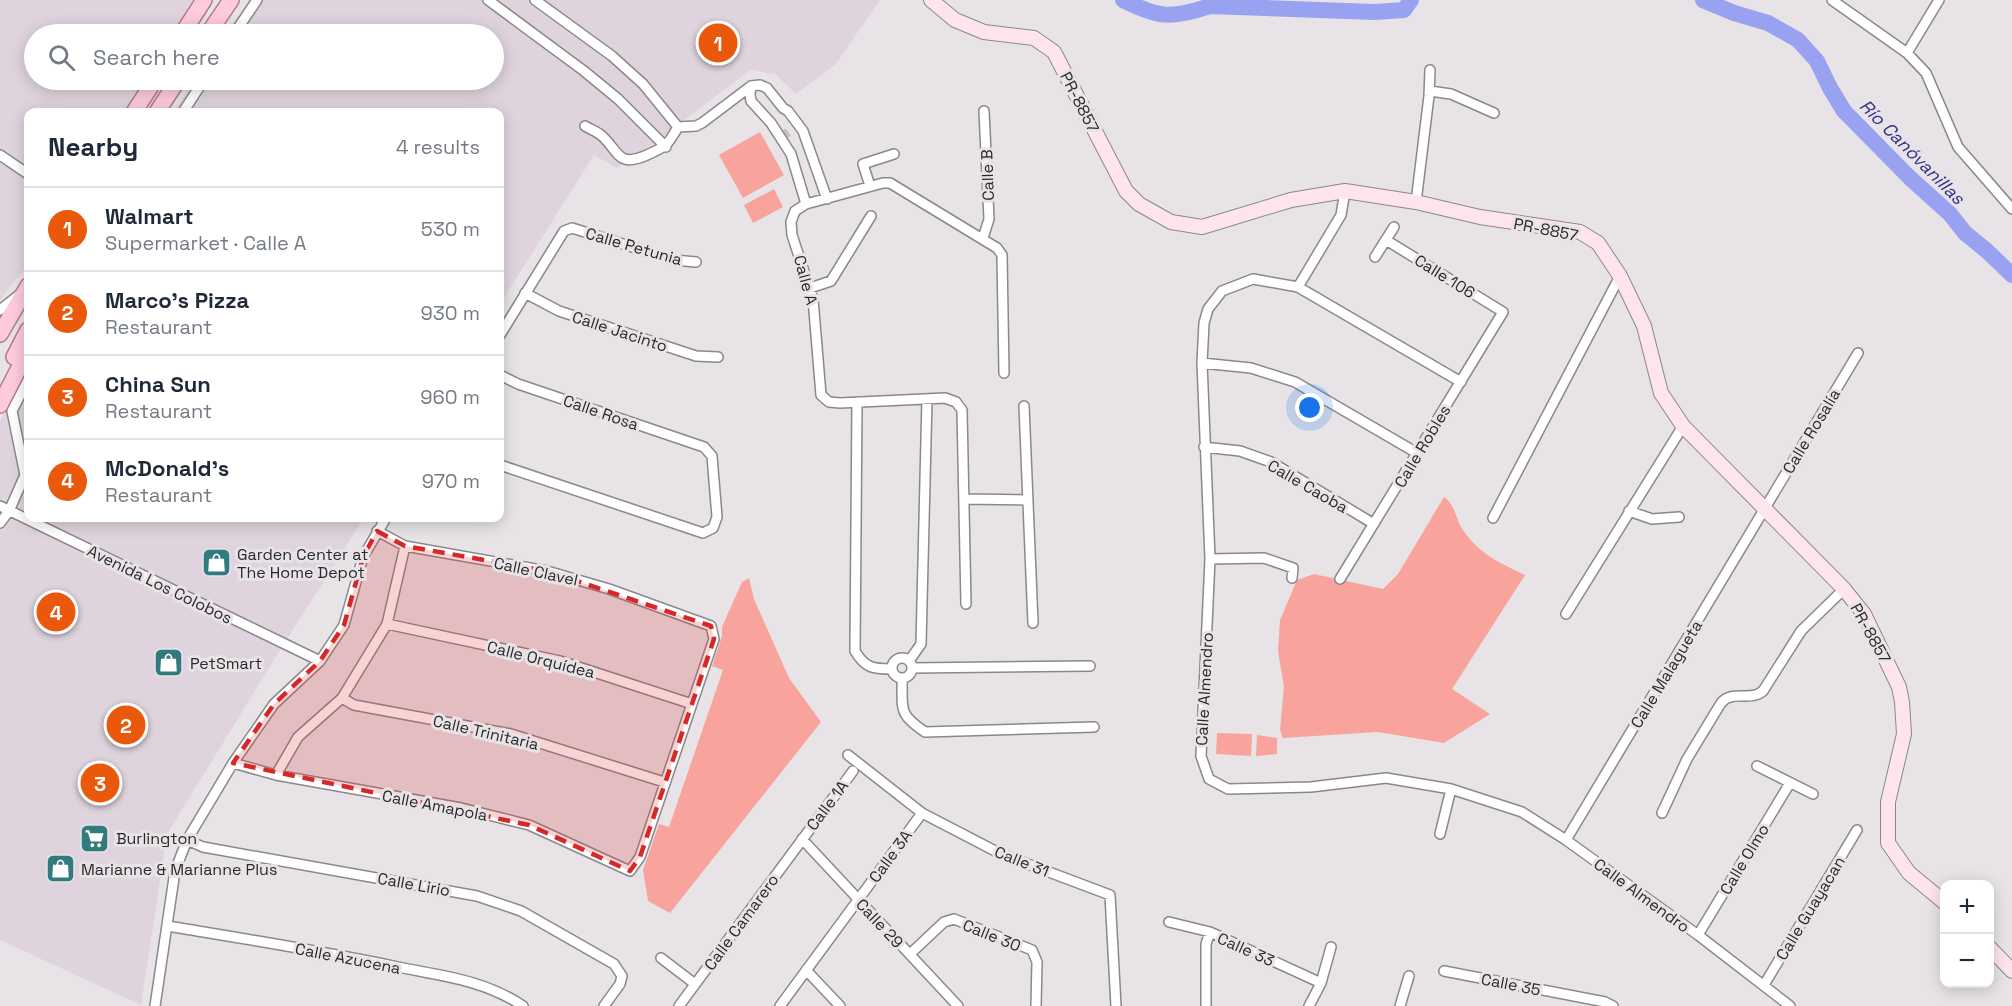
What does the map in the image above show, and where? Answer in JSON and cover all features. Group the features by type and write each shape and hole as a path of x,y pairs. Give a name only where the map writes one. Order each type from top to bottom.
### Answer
{"main road":[{"path":"188,24 204,0"},
{"path":"215,24 231,0"},
{"path":"137,108 148,90"},
{"path":"160,108 171,90"},
{"path":"0,333 24,293"},
{"path":"0,384 24,338"},
{"path":"0,405 22,362 19,349"}],"street":[{"path":"241,24 257,0"},
{"path":"488,0 618,99 666,147"},
{"path":"535,0 612,56 643,84 678,127"},
{"name":"PR-8857","path":"931,0 956,20 984,32 1034,38 1054,52 1126,191 1139,204 1171,222 1202,227 1291,200 1344,191 1416,202 1480,217 1580,232 1598,243 1620,276 1644,326 1661,393 1683,426 1844,589 1864,614 1899,687 1904,734 1888,802 1888,843 1909,873 1940,899"},
{"path":"1906,52 1939,0"},
{"path":"1834,1 1906,52 1926,73 1958,147 2012,209"},
{"path":"1416,202 1430,91 1430,70"},
{"path":"678,127 696,126 702,123 751,86 760,85 767,88 803,130 827,199"},
{"path":"751,86 751,101 791,154"},
{"path":"186,108 197,90"},
{"path":"1430,91 1451,94 1494,114"},
{"name":"Calle B","path":"983,238 989,219 984,111"},
{"path":"771,125 777,125 782,131"},
{"path":"585,126 601,135 615,153 626,161 637,160 666,147 678,127"},
{"path":"789,141 806,204 870,186 890,183 997,248 1002,255 1004,373"},
{"path":"870,186 863,164 894,154"},
{"path":"0,155 24,171"},
{"path":"1298,287 1341,215 1344,191"},
{"name":"Calle A","path":"806,204 795,211 791,222 792,235 813,299 821,395 829,402 945,398 956,402 962,410 966,604"},
{"path":"810,288 831,281 871,216"},
{"path":"1375,257 1394,227"},
{"name":"Calle Petunia","path":"525,293 564,231 572,228 674,260 696,262"},
{"name":"Calle 106","path":"1386,240 1503,312"},
{"path":"1493,518 1620,276"},
{"name":"Calle Almendro","path":"1461,382 1298,287 1253,279 1222,291 1208,309 1204,323 1202,363 1210,559 1201,756 1209,779 1228,789 1311,787 1386,778 1451,789 1522,812 1566,840 1698,935 1790,1006"},
{"path":"0,310 24,290"},
{"path":"504,328 525,293"},
{"name":"Calle Jacinto","path":"525,293 559,310 644,339 696,356 718,357"},
{"name":"Calle Robles","path":"1340,579 1503,312"},
{"name":"Calle Rosalía","path":"1765,509 1858,353"},
{"path":"1202,363 1251,368 1295,382 1418,453"},
{"name":"Calle Rosa","path":"504,377 518,384 704,447 712,456 717,517 713,528 703,533 504,466"},
{"path":"24,388 12,411 24,470"},
{"path":"902,679 909,675 910,664 921,644 927,399"},
{"path":"857,402 855,651 865,665 872,668 891,669"},
{"path":"1024,406 1033,623"},
{"path":"1566,614 1683,426"},
{"name":"Calle Caoba","path":"1204,447 1240,451 1271,462 1374,524"},
{"path":"0,523 4,508 24,477"},
{"path":"964,499 1028,500"},
{"name":"Avenida Los Colobos","path":"4,508 24,518"},
{"name":"Calle Malagueta","path":"1566,840 1765,509"},
{"path":"1629,511 1652,519 1679,517"},
{"name":"Avenida Los Colobos","path":"33,522 320,661"},
{"path":"155,1006 175,871 187,840 233,764 274,704 320,661 344,624 363,557 383,522"},
{"name":"Calle Clavel","path":"377,531 405,546 547,571 609,589 711,626 714,639 692,704"},
{"path":"276,775 298,737 342,698 387,624 405,546"},
{"path":"1210,559 1264,558 1293,568 1292,578"},
{"path":"1662,813 1687,759 1721,703 1731,696 1753,696 1763,691 1801,631 1844,589"},
{"name":"Calle Orquídea","path":"387,624 560,661 692,704"},
{"path":"891,669 897,659 901,658 910,664 1090,666"},
{"path":"891,669 895,676 902,679"},
{"path":"902,679 903,712 925,732 1094,727"},
{"name":"Calle Trinitaria","path":"342,698 354,705 511,734 664,782"},
{"path":"664,782 692,704"},
{"name":"Calle 31","path":"848,755 922,813 1001,854 1110,895 1116,1006"},
{"name":"Calle Amapola","path":"233,764 276,775 461,808 529,825 630,871 640,857 664,782"},
{"path":"1757,766 1813,794"},
{"name":"Calle 1A","path":"802,839 853,771"},
{"name":"Calle Olmo","path":"1698,935 1790,783"},
{"path":"1440,834 1451,789"},
{"name":"Calle 3A","path":"780,1006 922,813"},
{"name":"Calle Guayacan","path":"1764,985 1857,830"},
{"name":"Calle 29","path":"802,839 958,1006"},
{"name":"Calle Camarero","path":"679,1006 802,839"},
{"name":"Calle Lirio","path":"187,840 203,847 477,896 521,911 614,964 622,976 620,984 604,1006"},
{"name":"Calle 30","path":"910,954 944,922 954,919 1032,950 1037,962 1036,1006"},
{"name":"Calle 33","path":"1169,922 1210,932 1321,983"},
{"name":"Calle Azucena","path":"168,926 359,959 479,983 523,1006"},
{"path":"1206,1006 1206,944 1210,932"},
{"path":"1309,1006 1321,983 1331,947"},
{"path":"1994,953 2012,971"},
{"path":"661,958 695,984"},
{"path":"806,970 840,1006"},
{"name":"Calle 35","path":"1444,971 1605,1002 1612,1006"},
{"path":"1401,1006 1409,976"}],"highlighted area":[{"path":"377,531 405,546 547,571 711,626 714,639 640,857 630,871 529,825 233,763 274,704 320,661 344,625 363,557"}],"shaded area":[{"path":"0,0 192,0 177,24 24,24 24,90 137,90 126,108 24,108 24,269 0,300"},
{"path":"249,0 880,0 835,65 796,94 775,74 750,70 649,147 617,168 594,155 504,298 504,108 176,108 188,90 504,90 504,24 233,24"},
{"path":"760,132 784,175 743,198 719,155"},
{"path":"774,189 783,207 753,223 744,205"},
{"path":"24,371 24,522 361,522 167,834 141,1005 0,940 0,422"},
{"path":"1444,497 1451,504 1460,526 1483,552 1525,575 1452,689 1490,714 1444,743 1378,732 1283,738 1280,730 1284,687 1278,651 1280,620 1297,580 1314,574 1383,589 1398,574"},
{"path":"749,578 754,599 789,678 821,722 670,913 648,901 643,870 659,824 669,827 723,670 712,666 722,636 722,627 742,582"},
{"path":"1217,733 1252,734 1251,756 1216,754"},
{"path":"1257,735 1277,738 1277,754 1256,756"}],"waterway":[{"name":"Río Canóvanillas","path":"1123,0 1146,10 1166,15 1185,13 1210,6 1375,12 1404,10 1411,0"},
{"name":"Río Canóvanillas","path":"1703,0 1734,13 1768,23 1798,40 1817,61 1844,111 1910,178 1950,214 1965,233 2012,275"}],"tunnel":[{"path":"782,131 789,141"}],"place":[{"name":"Walmart","path":"718,43"},
{"name":"Garden Center at The Home Depot","path":"216,563"},
{"name":"McDonald's","path":"56,612"},
{"name":"PetSmart","path":"169,663"},
{"name":"Marco's Pizza","path":"126,725"},
{"name":"China Sun","path":"100,783"},
{"name":"Burlington","path":"95,838"},
{"name":"Marianne & Marianne Plus","path":"60,869"}]}
